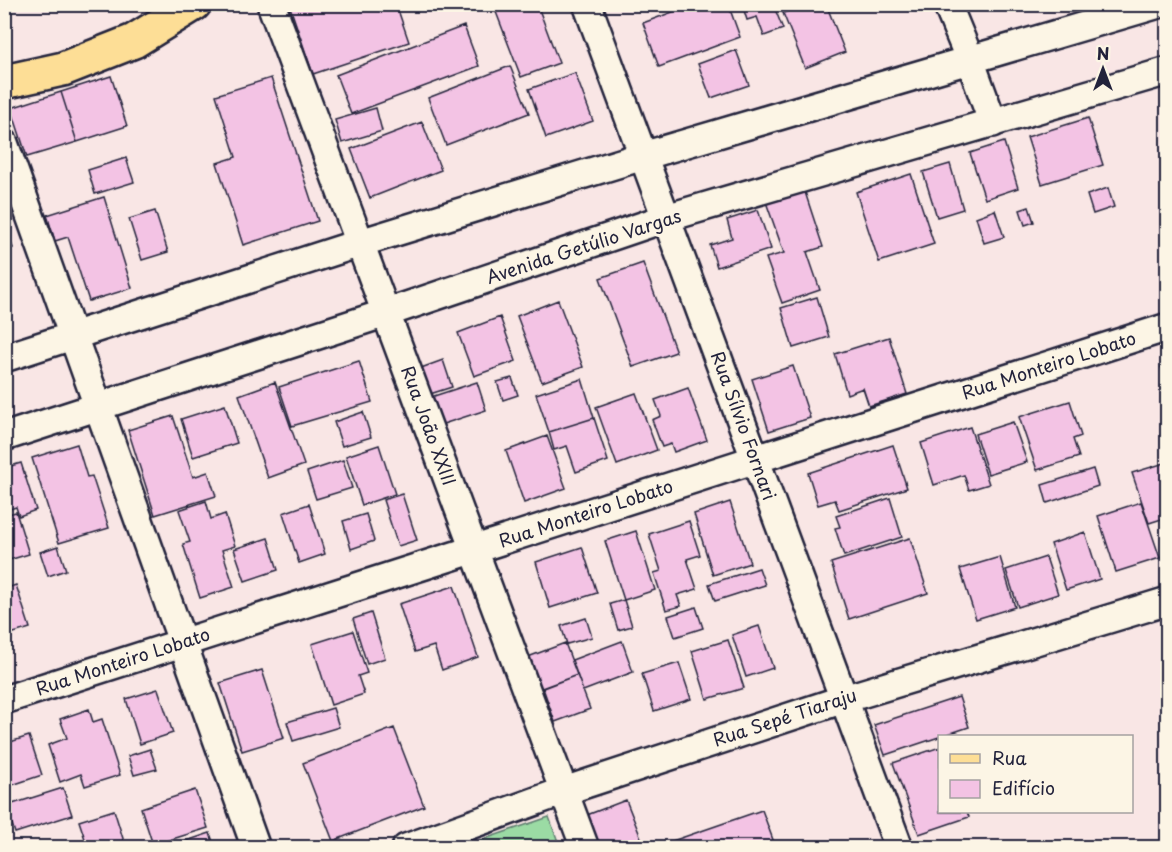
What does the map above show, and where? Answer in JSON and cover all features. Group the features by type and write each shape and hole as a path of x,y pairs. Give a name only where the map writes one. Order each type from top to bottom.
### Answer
{"main road":[{"path":"4,82 63,69 134,41 194,4"}],"street":[{"name":"Rua João XXIII","path":"271,4 585,848"},
{"name":"Rua Sílvio Fornari","path":"587,4 899,848"},
{"path":"947,4 993,123"},
{"path":"4,358 360,243 643,156 1159,4"},
{"name":"Avenida Getúlio Vargas","path":"4,438 386,313 666,218 1167,71"},
{"path":"4,143 256,848"},
{"name":"Rua Monteiro Lobato","path":"4,700 1167,327"},
{"name":"Rua Sepé Tiaraju","path":"406,848 564,790 844,699 1167,601"}],"green space":[{"path":"549,817 560,847 461,847"}],"building":[{"path":"289,4 396,4 409,42 313,74"},
{"path":"517,4 537,4 559,63 521,77 496,12"},
{"path":"694,4 728,4 740,37 659,67 643,23"},
{"path":"742,4 773,4 783,29 764,36 757,17 747,20"},
{"path":"798,4 826,4 845,52 805,68 783,13 799,7"},
{"path":"464,26 479,66 351,114 336,75"},
{"path":"736,50 749,85 711,98 698,64"},
{"path":"510,66 529,113 446,145 428,98"},
{"path":"575,73 593,121 546,138 529,89"},
{"path":"111,76 127,126 77,142 61,92"},
{"path":"271,78 318,221 243,245 217,163 236,157 216,95"},
{"path":"61,92 77,142 27,157 11,108"},
{"path":"376,108 382,131 342,143 335,120"},
{"path":"1088,118 1103,165 1042,184 1027,137"},
{"path":"422,122 441,170 370,198 351,149"},
{"path":"1004,142 1018,188 985,199 970,153"},
{"path":"126,158 134,182 95,194 88,170"},
{"path":"950,164 963,209 937,217 923,172"},
{"path":"911,174 934,244 879,262 856,192"},
{"path":"1108,188 1114,207 1093,214 1087,195"},
{"path":"804,189 823,247 807,252 820,290 782,303 766,258 784,253 766,202"},
{"path":"104,197 132,288 89,301 68,237 55,241 47,215"},
{"path":"1029,207 1034,222 1025,225 1020,210"},
{"path":"758,210 771,249 717,267 710,245 732,238 727,220"},
{"path":"995,210 1004,237 984,243 976,217"},
{"path":"155,211 168,252 142,260 129,219"},
{"path":"4,223 13,248 4,251"},
{"path":"643,263 676,352 633,367 600,278"},
{"path":"817,297 829,337 793,348 781,308"},
{"path":"558,300 583,367 542,382 517,316"},
{"path":"500,317 516,361 474,376 458,333"},
{"path":"889,337 907,394 869,406 863,388 847,394 835,354"},
{"path":"443,360 452,387 430,394 421,368"},
{"path":"359,361 372,402 292,426 279,387"},
{"path":"1168,365 1168,386 1161,367"},
{"path":"793,366 810,418 769,431 752,379"},
{"path":"512,378 518,395 503,400 497,382"},
{"path":"582,379 594,418 549,432 536,394"},
{"path":"275,382 304,465 268,478 239,395"},
{"path":"477,382 486,410 440,425 431,397"},
{"path":"688,388 707,440 674,452 671,444 662,447 652,420 661,416 655,400"},
{"path":"636,393 657,450 617,465 596,407"},
{"path":"1070,401 1081,436 1073,439 1079,457 1037,470 1019,417"},
{"path":"225,405 237,443 193,457 181,419"},
{"path":"363,412 371,437 342,446 334,422"},
{"path":"173,416 193,477 208,472 216,496 155,515 128,430"},
{"path":"594,418 608,461 576,472 567,446 554,450 549,432"},
{"path":"1013,422 1027,462 988,474 975,434"},
{"path":"970,427 989,484 969,490 964,475 934,485 921,443"},
{"path":"547,436 566,488 524,503 506,451"},
{"path":"77,444 87,477 92,476 109,528 59,543 32,458"},
{"path":"379,445 395,494 362,505 346,456"},
{"path":"893,445 907,488 839,510 835,500 818,505 808,473"},
{"path":"343,460 352,488 316,499 307,472"},
{"path":"1168,462 1168,517 1149,523 1132,473"},
{"path":"21,463 36,510 19,516 16,507 4,511 4,468"},
{"path":"1093,469 1098,486 1047,503 1042,485"},
{"path":"402,494 417,540 398,546 383,500"},
{"path":"890,498 902,537 844,556 835,528 840,527 836,516"},
{"path":"206,501 211,519 225,514 235,546 222,550 234,587 200,598 183,544 190,542 179,510"},
{"path":"730,502 750,563 713,575 694,514"},
{"path":"1141,502 1160,558 1116,572 1098,516"},
{"path":"309,504 325,554 299,563 283,513"},
{"path":"16,512 29,554 9,560 4,545 4,515"},
{"path":"366,514 374,541 351,549 343,521"},
{"path":"689,521 700,555 687,559 697,589 677,595 681,606 666,610 654,573 661,571 649,534"},
{"path":"636,531 655,590 624,600 605,541"},
{"path":"1085,532 1100,579 1066,590 1051,544"},
{"path":"268,538 278,570 245,581 234,549"},
{"path":"910,538 928,593 849,619 831,563"},
{"path":"58,546 66,570 48,576 40,552"},
{"path":"582,547 597,593 550,608 536,562"},
{"path":"1000,557 1015,607 976,619 960,569"},
{"path":"1046,557 1058,594 1018,607 1006,570"},
{"path":"759,568 765,585 715,601 709,584"},
{"path":"16,585 30,628 4,636 4,589"},
{"path":"454,586 478,657 442,670 434,646 415,652 399,604"},
{"path":"624,600 632,626 618,630 610,604"},
{"path":"696,607 703,628 675,637 668,616"},
{"path":"371,613 385,658 367,664 353,619"},
{"path":"586,618 592,637 567,644 561,626"},
{"path":"759,626 773,668 746,677 732,635"},
{"path":"353,631 367,673 358,676 364,694 331,705 312,644"},
{"path":"728,640 744,688 707,699 692,651"},
{"path":"622,641 633,672 583,691 572,660"},
{"path":"565,643 577,675 539,689 528,657"},
{"path":"679,663 691,699 654,711 642,674"},
{"path":"262,670 284,738 242,751 220,683"},
{"path":"577,675 590,709 555,722 543,688"},
{"path":"158,689 173,733 140,744 126,699"},
{"path":"959,697 969,727 938,735 938,737 885,755 874,725"},
{"path":"333,708 339,727 293,741 287,722"},
{"path":"89,709 93,722 102,719 120,775 85,786 81,774 60,782 48,745 67,738 60,719"},
{"path":"394,728 424,806 333,841 303,763"},
{"path":"29,736 42,775 9,786 4,773 4,744"},
{"path":"938,748 938,813 967,813 969,817 919,834 893,763"},
{"path":"150,749 157,769 134,775 128,756"},
{"path":"63,788 72,815 15,833 6,806"},
{"path":"195,790 208,828 153,845 141,808"},
{"path":"626,800 645,848 600,848 587,815"},
{"path":"114,810 126,848 88,848 79,821"},
{"path":"762,810 776,848 655,847"},
{"path":"210,833 215,848 166,848"}]}
